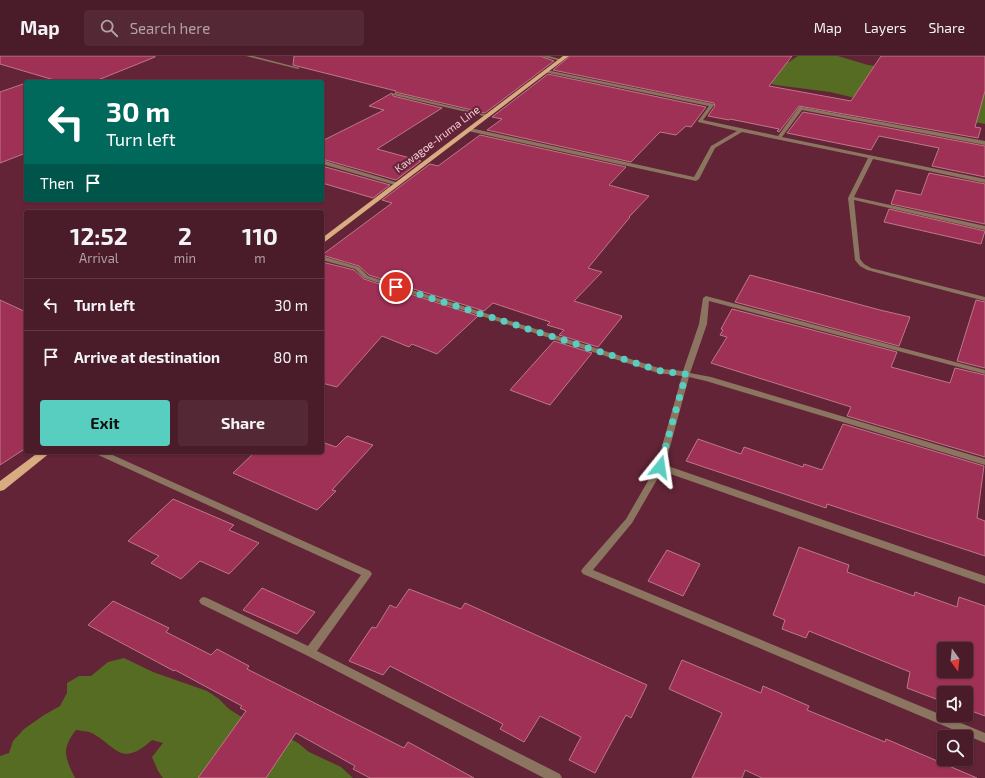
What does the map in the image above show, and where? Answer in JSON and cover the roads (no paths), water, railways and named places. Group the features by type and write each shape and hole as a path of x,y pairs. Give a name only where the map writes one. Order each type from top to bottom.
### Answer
{"main road":[{"name":"Kawagoe-Iruma Line","path":"324,240 563,58"},
{"path":"0,487 43,454"}],"street":[{"path":"248,56 298,68"},
{"path":"543,56 563,58"},
{"path":"546,71 712,104 700,121 985,181"},
{"path":"395,94 488,116"},
{"path":"779,138 801,108 985,143"},
{"path":"470,130 696,179 713,147 741,130"},
{"path":"871,157 851,198 857,259 862,265 869,269 985,299"},
{"path":"324,163 397,184"},
{"path":"851,198 985,228"},
{"path":"324,259 357,268 366,278 661,371 686,374 708,379 985,462"},
{"path":"985,372 706,298 703,324 686,374 660,467 628,521 586,571 985,738"},
{"path":"104,454 208,500 284,538 367,574 310,652"},
{"path":"660,467 985,580"},
{"path":"204,602 310,652 556,778"}]}
